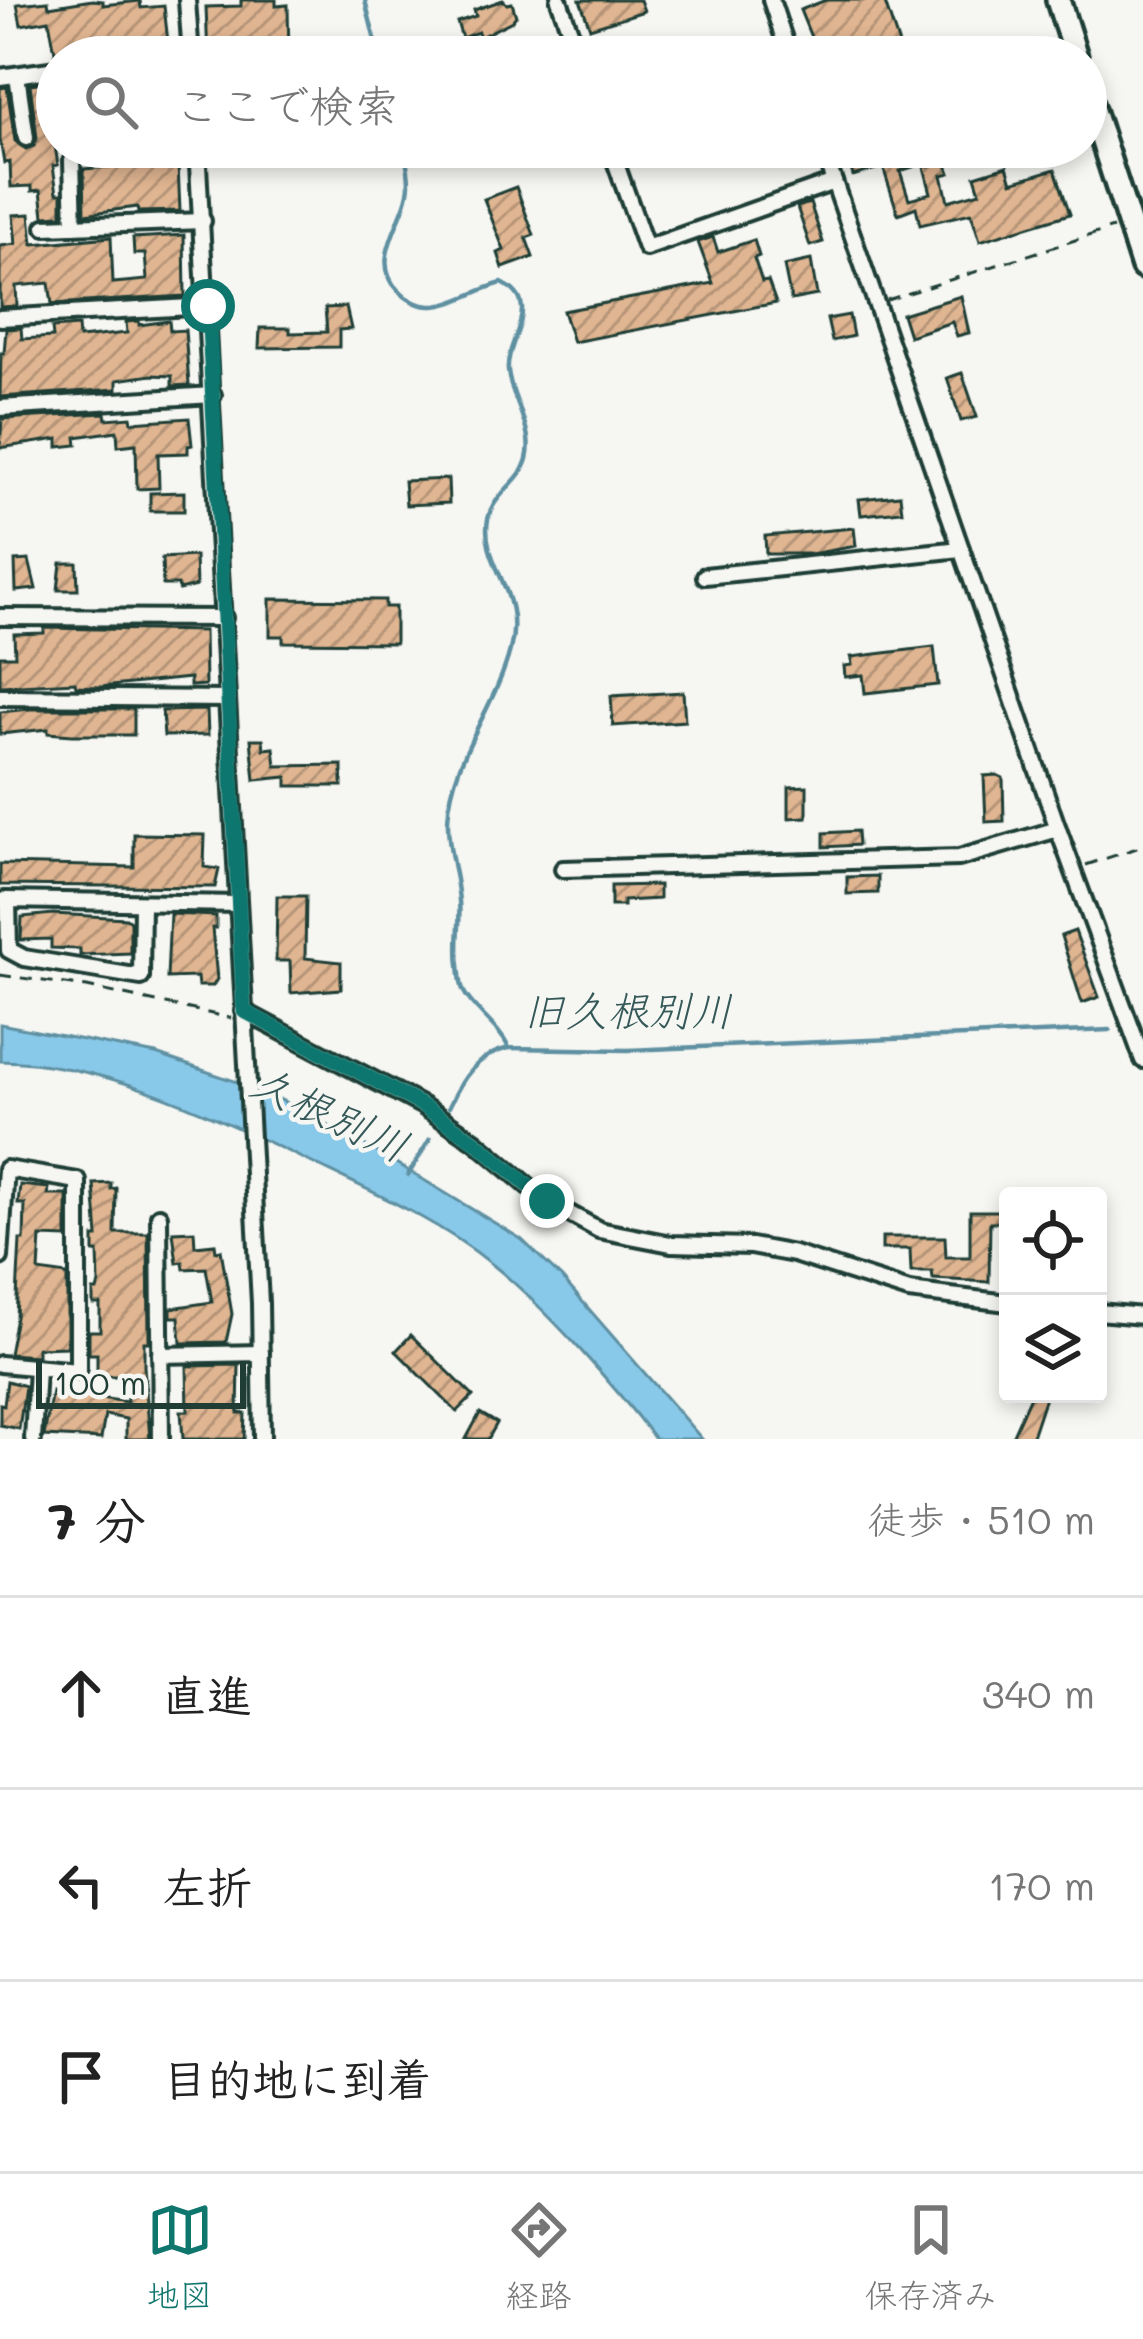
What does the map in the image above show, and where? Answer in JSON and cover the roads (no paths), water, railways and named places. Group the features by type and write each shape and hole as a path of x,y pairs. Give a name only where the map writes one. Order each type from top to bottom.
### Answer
{"highway":[{"path":"1058,0 1069,36"},
{"path":"1107,158 1143,267"}],"street":[{"path":"187,0 190,36"},
{"path":"559,0 572,36"},
{"path":"771,0 783,36"},
{"path":"0,77 36,72"},
{"path":"17,75 26,138"},
{"path":"71,168 74,226"},
{"path":"198,168 262,1439"},
{"path":"617,168 646,248 834,182"},
{"path":"829,168 1143,1060"},
{"path":"45,227 202,221"},
{"path":"0,318 208,306"},
{"path":"0,407 213,395"},
{"path":"705,576 961,549"},
{"path":"0,617 224,618"},
{"path":"0,697 227,699"},
{"path":"563,869 959,858 1058,829"},
{"path":"142,903 141,977 23,958 9,950 4,900 238,904"},
{"path":"240,1015 423,1106 476,1142 547,1201 599,1230 671,1244 773,1250 909,1291 999,1302"},
{"path":"0,1257 6,1169 79,1180 78,1371 0,1364"},
{"path":"159,1216 161,1439"},
{"path":"1107,1313 1143,1316"},
{"path":"160,1355 261,1353"},
{"path":"33,1439 37,1369"}],"water":[{"path":"0,1024 156,1054 266,1092 381,1154 521,1239 562,1278 702,1439 655,1439 535,1303 493,1265 428,1221 160,1095 81,1071 0,1061"}],"waterway":[{"name":"旧久根別川","path":"365,0 374,36"},
{"name":"旧久根別川","path":"407,168 407,197 386,265 398,290 417,303 439,306 502,283 521,301 522,312 508,371 529,448 519,475 491,510 487,535 508,595 513,630 503,672 457,775 448,820 459,901 460,978 468,999 509,1048 628,1050 1110,1030"},
{"path":"449,1107 472,1069 509,1048"},
{"name":"久根別川","path":"408,1175 430,1139"}]}
